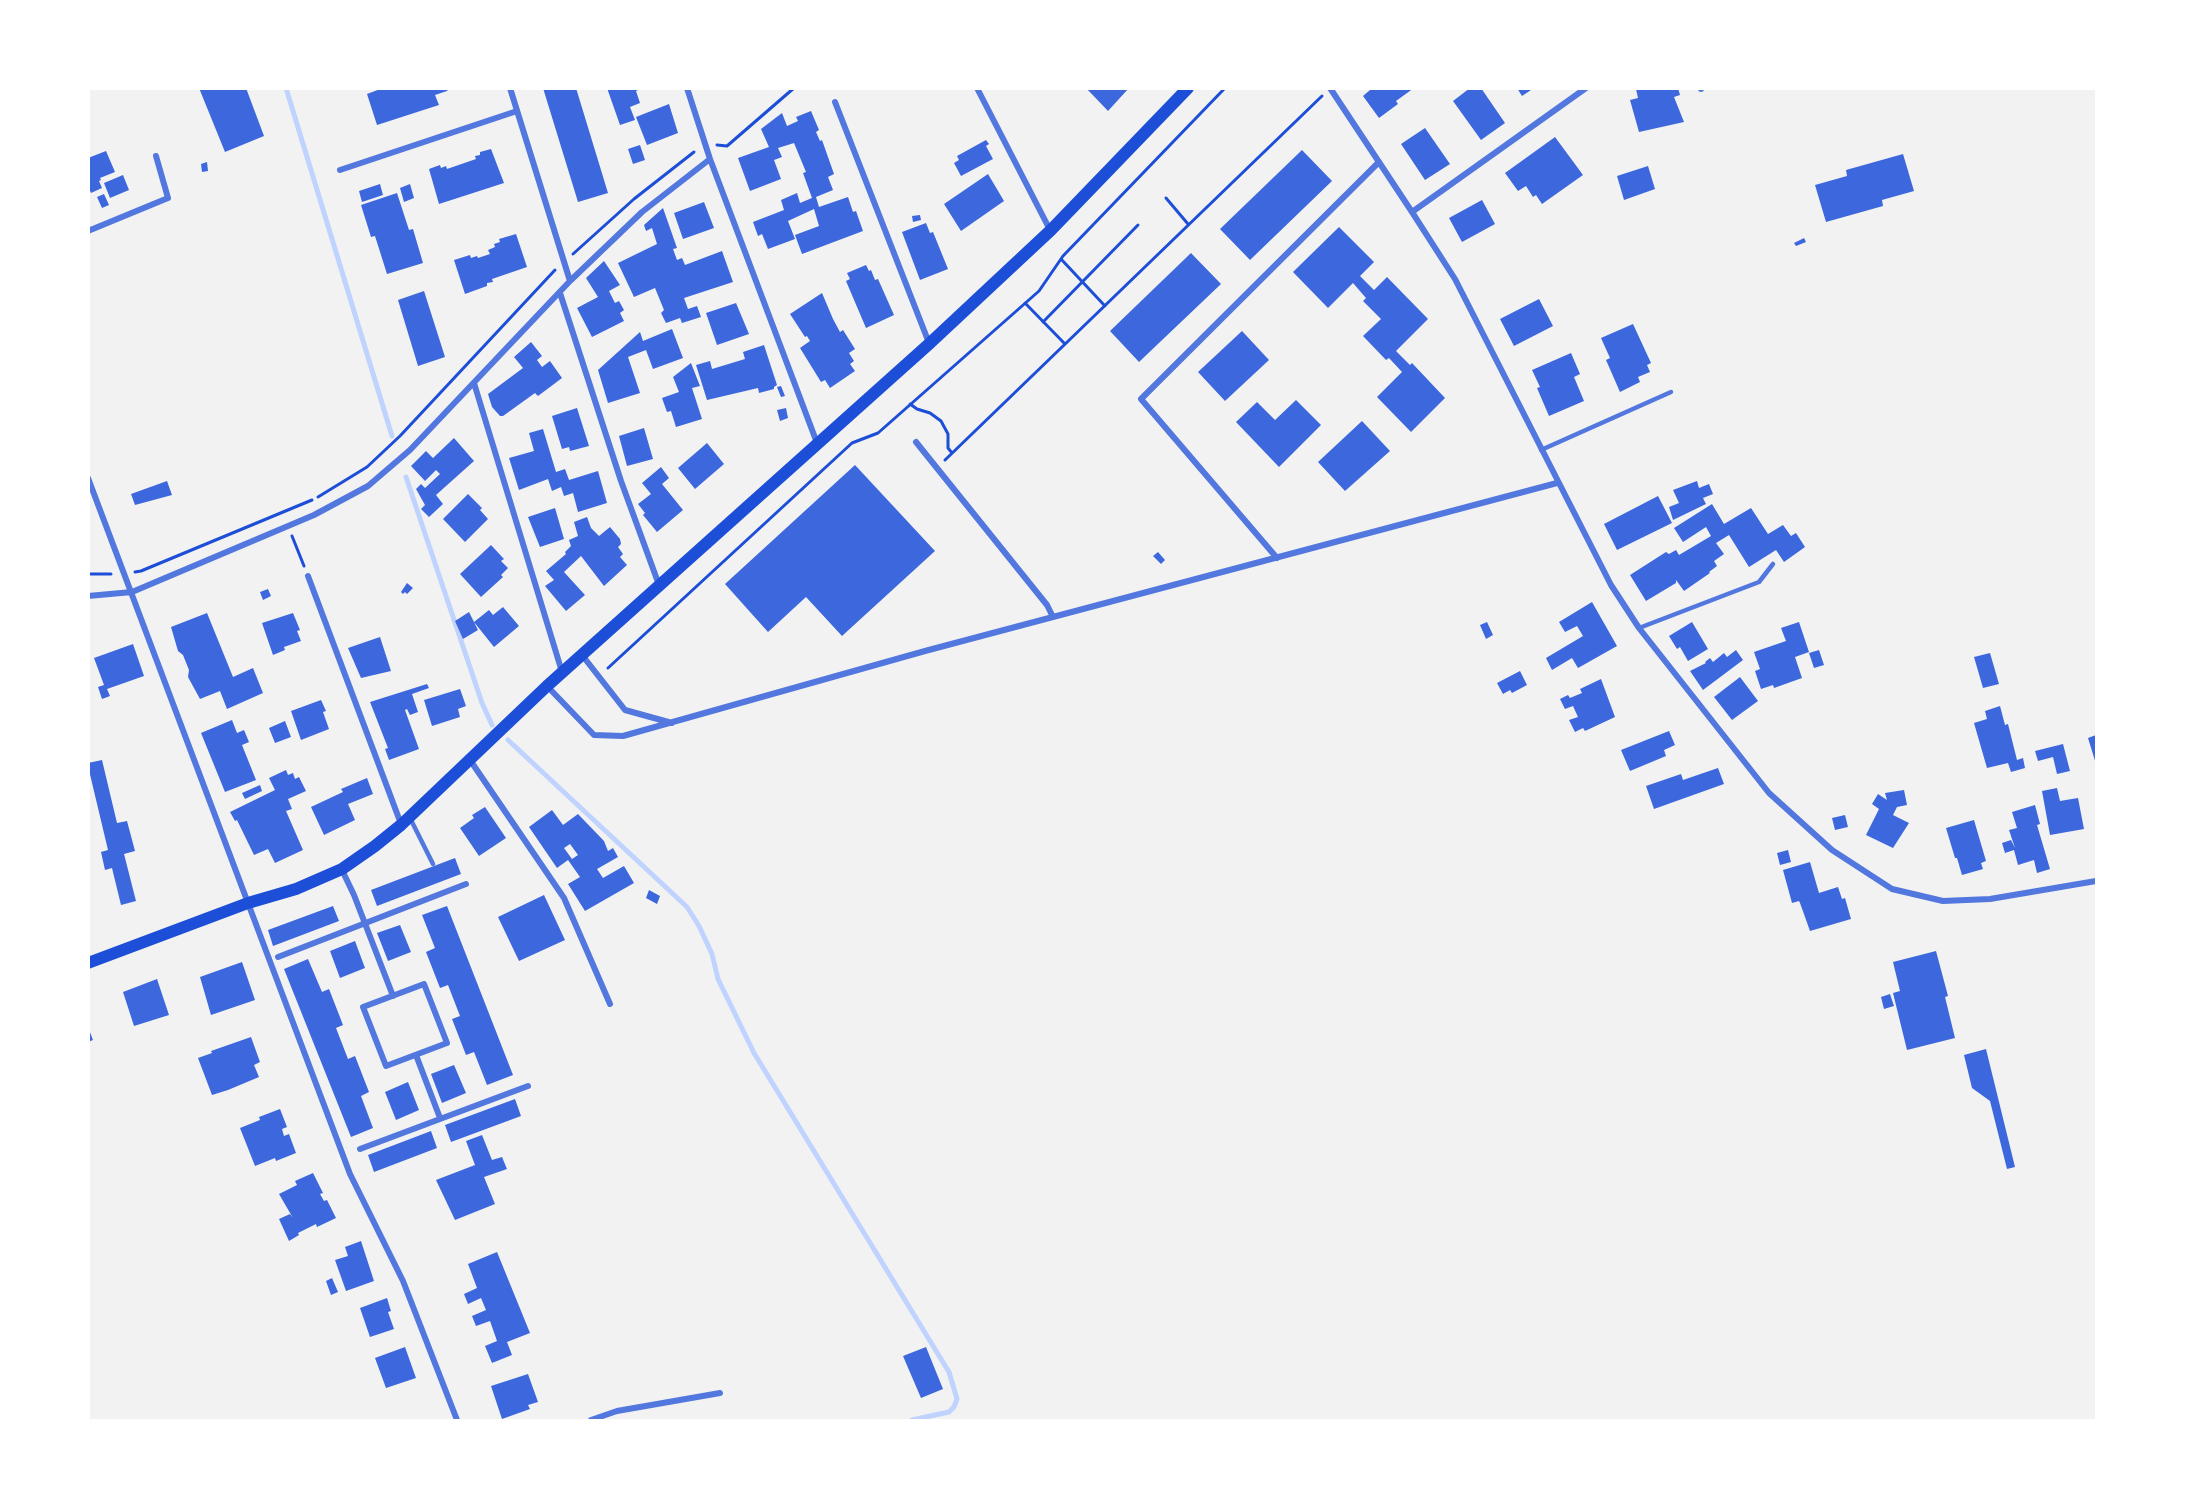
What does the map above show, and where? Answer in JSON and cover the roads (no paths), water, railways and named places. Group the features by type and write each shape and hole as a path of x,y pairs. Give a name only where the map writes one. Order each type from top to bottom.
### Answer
{"main road":[{"path":"88,963 248,903 296,889 342,869 406,821 547,686 929,344 1051,230 1188,88"}],"street":[{"path":"510,88 570,281"},
{"path":"687,88 711,159 818,444"},
{"path":"977,88 1051,230"},
{"path":"1330,88 1455,279 1611,585 1639,628 1769,793 1832,850 1892,889 1943,901 1990,899 2097,881"},
{"path":"1412,212 1586,88"},
{"path":"835,102 929,344"},
{"path":"340,170 517,111"},
{"path":"88,231 168,198 156,156"},
{"path":"88,596 132,592 315,515 368,486 410,450 570,281 642,212 711,159"},
{"path":"1277,558 1141,399 1379,162"},
{"path":"560,293 621,481 659,586"},
{"path":"474,383 562,673"},
{"path":"916,442 1047,604 1053,617"},
{"path":"88,478 350,1173 403,1281 457,1420"},
{"path":"547,686 594,735 623,736 925,651 1557,483"},
{"path":"308,576 406,821"},
{"path":"582,655 625,710 672,723"},
{"path":"470,760 564,898 610,1004"},
{"path":"342,869 393,996"},
{"path":"278,957 466,884"},
{"path":"424,984 447,1042 416,1055 386,1066 363,1007 424,984"},
{"path":"416,1055 440,1118"},
{"path":"360,1149 528,1086"},
{"path":"591,1420 617,1411 720,1393"}],"lane":[{"path":"1541,450 1671,392"},
{"path":"1639,628 1759,582 1773,564"},
{"path":"406,821 433,864"}],"waterway":[{"path":"286,88 392,436"},
{"path":"406,477 482,703 492,725"},
{"path":"508,740 687,907 699,926 712,954 718,979 754,1053 949,1372 957,1399 954,1407 949,1412 912,1420"}]}
